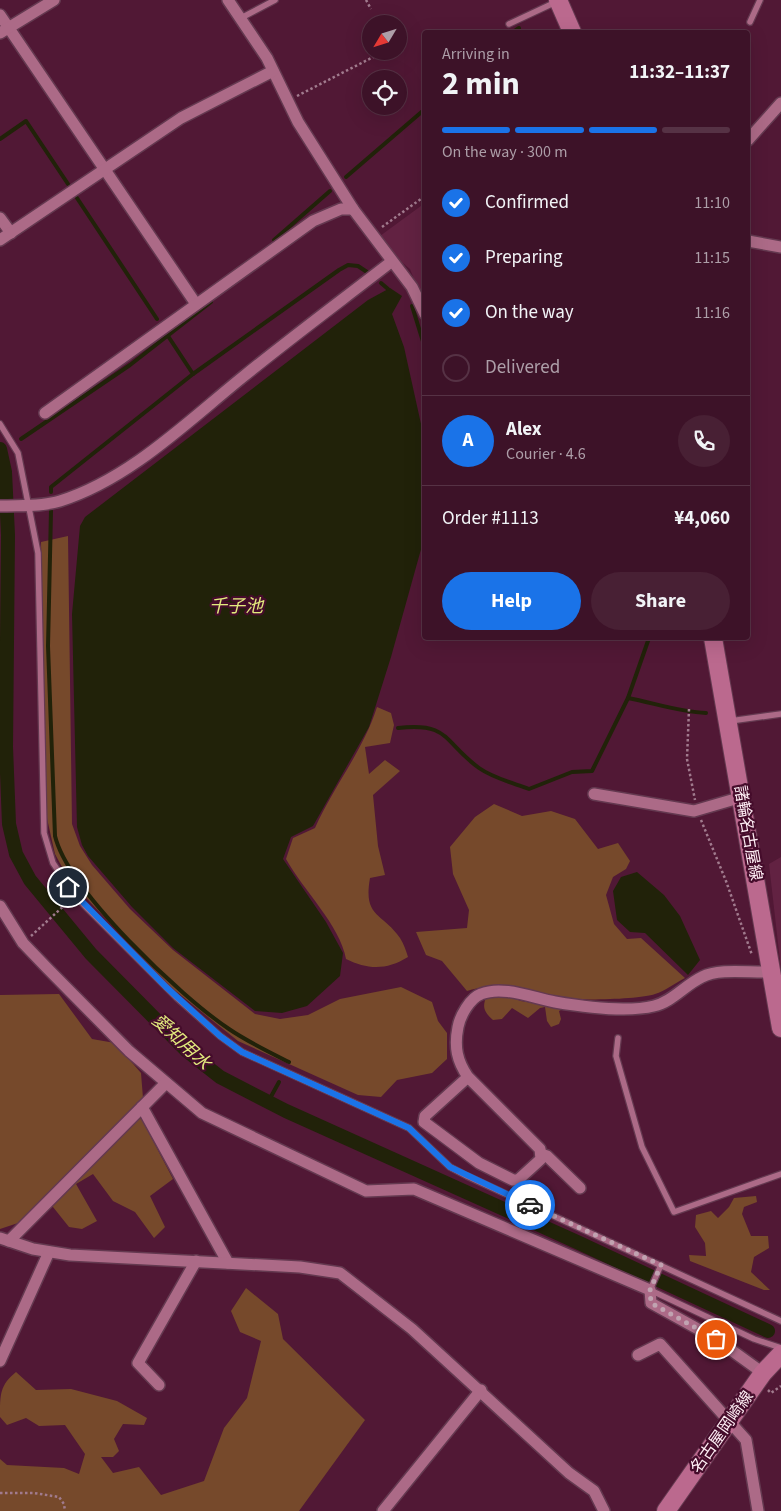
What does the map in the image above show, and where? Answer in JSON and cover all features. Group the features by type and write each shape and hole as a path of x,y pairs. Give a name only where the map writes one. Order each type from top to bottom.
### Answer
{"main road":[{"path":"558,0 571,30"},
{"name":"諸輪名古屋線","path":"713,640 742,797 764,972 781,1028"},
{"name":"名古屋岡崎線","path":"666,1511 730,1420 765,1381 780,1353"}],"street":[{"path":"4,30 16,25 54,0"},
{"path":"228,0 273,71 298,122 353,209 412,287 422,308"},
{"path":"0,15 4,30 106,169 196,304"},
{"path":"0,240 181,118 273,71"},
{"path":"750,138 781,103"},
{"path":"45,413 313,221 341,209 353,209"},
{"path":"0,218 11,233"},
{"path":"750,241 781,247"},
{"path":"0,506 58,502 76,495 128,468 291,338 392,262"},
{"path":"594,794 697,809 742,797"},
{"path":"0,906 23,943 129,1051 202,1113 366,1190 414,1189 650,1290 651,1303 716,1339 765,1381"},
{"path":"468,1077 425,1116 424,1122 479,1163 513,1180 518,1180 541,1158 540,1149 468,1077 462,1068 454,1045 458,1024 469,1004 480,994 500,991 555,1002 616,1009 653,1006 667,1001 704,976 721,973 764,972"},
{"path":"4,1240 166,1083"},
{"path":"142,1107 228,1263"},
{"path":"541,1154 546,1156 580,1188"},
{"path":"4,1240 49,1252 97,1258 300,1267 340,1273 412,1329 481,1390 569,1473 594,1491 604,1511"},
{"path":"0,1361 49,1252"},
{"path":"159,1385 138,1363 196,1261"},
{"path":"638,1355 660,1344 746,1440 758,1511"},
{"path":"383,1511 481,1390"}],"lane":[{"path":"241,18 275,0"},
{"path":"509,24 558,0"},
{"path":"750,22 760,0"},
{"path":"0,424 18,453 21,505 38,553 44,833 53,864 75,896 177,998 220,1036 242,1052 409,1128 450,1167 467,1176 781,1321"},
{"path":"728,721 781,714"},
{"path":"618,1038 616,1056 642,1147 674,1212 781,1174"},
{"path":"661,1265 650,1290 780,1353"}],"path":[{"path":"366,0 371,9"},
{"path":"288,100 367,60"},
{"path":"372,234 422,198"},
{"path":"688,709 688,766 697,809 764,972"},
{"path":"23,943 75,896"},
{"path":"765,1381 771,1393 781,1386"},
{"path":"0,1493 34,1493 59,1497 64,1504 65,1511"}],"shaded area":[{"path":"422,205 422,299 410,269 398,259 380,236"},
{"path":"68,536 72,824 80,846 92,865 130,909 173,950 255,1014 280,1019 308,1015 340,999 401,987 432,1002 438,1021 447,1033 447,1059 432,1073 397,1080 381,1097 358,1095 238,1041 172,988 69,880 55,854 46,814 41,542"},
{"path":"377,707 391,713 394,725 390,743 365,747 369,774 385,760 400,771 373,795 378,846 385,875 370,878 369,901 376,913 400,938 408,957 393,964 370,967 346,959 342,946 329,921 286,859 293,838 315,828 364,739"},
{"path":"494,804 522,816 551,811 575,819 598,849 618,843 630,861 626,869 613,877 606,895 614,924 627,939 641,938 685,978 655,994 620,999 560,998 501,985 481,987 467,991 442,961 426,955 416,932 467,928 469,910 453,874 450,847 475,817"},
{"path":"781,857 781,969 769,864"},
{"path":"59,994 92,1039 115,1043 141,1073 143,1098 138,1105 141,1118 173,1179 150,1196 165,1227 154,1238 135,1212 113,1201 93,1174 76,1184 97,1221 82,1229 69,1227 45,1197 27,1220 0,1229 0,995"},
{"path":"501,994 521,1001 565,1008 559,1011 561,1019 559,1024 551,1027 547,1021 545,1007 540,1008 528,1018 512,1008 502,1019 493,1020 485,1010 484,1003 487,996"},
{"path":"756,1196 757,1202 744,1207 742,1214 751,1236 768,1236 769,1248 754,1257 751,1272 770,1290 764,1290 690,1261 689,1255 706,1256 705,1243 695,1227 696,1215 711,1211 718,1218 729,1207 734,1198"},
{"path":"246,1288 278,1314 283,1339 365,1420 299,1511 0,1511 0,1459 7,1465 64,1468 79,1474 85,1454 65,1425 39,1426 26,1418 7,1425 0,1417 2,1391 7,1381 16,1372 36,1390 71,1389 117,1401 147,1418 144,1425 123,1424 114,1439 119,1451 113,1457 101,1457 113,1473 139,1467 161,1495 204,1481 224,1428 247,1398 261,1341 240,1332 231,1311"}],"water":[{"name":"千子池","path":"390,288 402,296 392,314 404,347 422,428 422,546 369,727 313,826 291,837 283,859 326,922 343,953 340,976 307,1006 282,1013 255,1011 173,948 132,907 88,856 82,845 77,827 72,614 80,526 85,517 368,300"},
{"path":"637,872 664,895 680,916 700,960 688,975 645,933 630,932 617,920 613,891 621,877"}],"waterway":[{"path":"346,177 422,112"},
{"path":"0,139 26,121 68,184"},
{"path":"274,240 330,191"},
{"path":"77,198 157,319"},
{"path":"51,492 51,487 193,374 339,270 348,265 358,266 367,272"},
{"path":"381,283 388,289"},
{"path":"21,439 130,365 211,302"},
{"path":"412,306 422,338"},
{"path":"168,336 193,374"},
{"name":"愛知用水","path":"0,449 5,472 8,535 6,747 9,824 16,854 30,880 91,954 187,1051 220,1077 286,1111 577,1242 768,1331"},
{"path":"51,511 48,646 55,836 64,858 103,912 129,941 183,993 236,1034 289,1062"},
{"path":"398,728 415,727 437,731 467,759 485,772 529,789 572,772 592,771 628,698 648,640"},
{"path":"628,698 677,709 706,713"},
{"path":"268,1102 279,1082"}],"way so far":[{"path":"530,1205 661,1265 650,1290 651,1303 716,1339"}],"route":[{"path":"68,887 166,987 220,1036 242,1052 254,1059 281,1068 302,1080 409,1128 450,1167 530,1205"}]}
